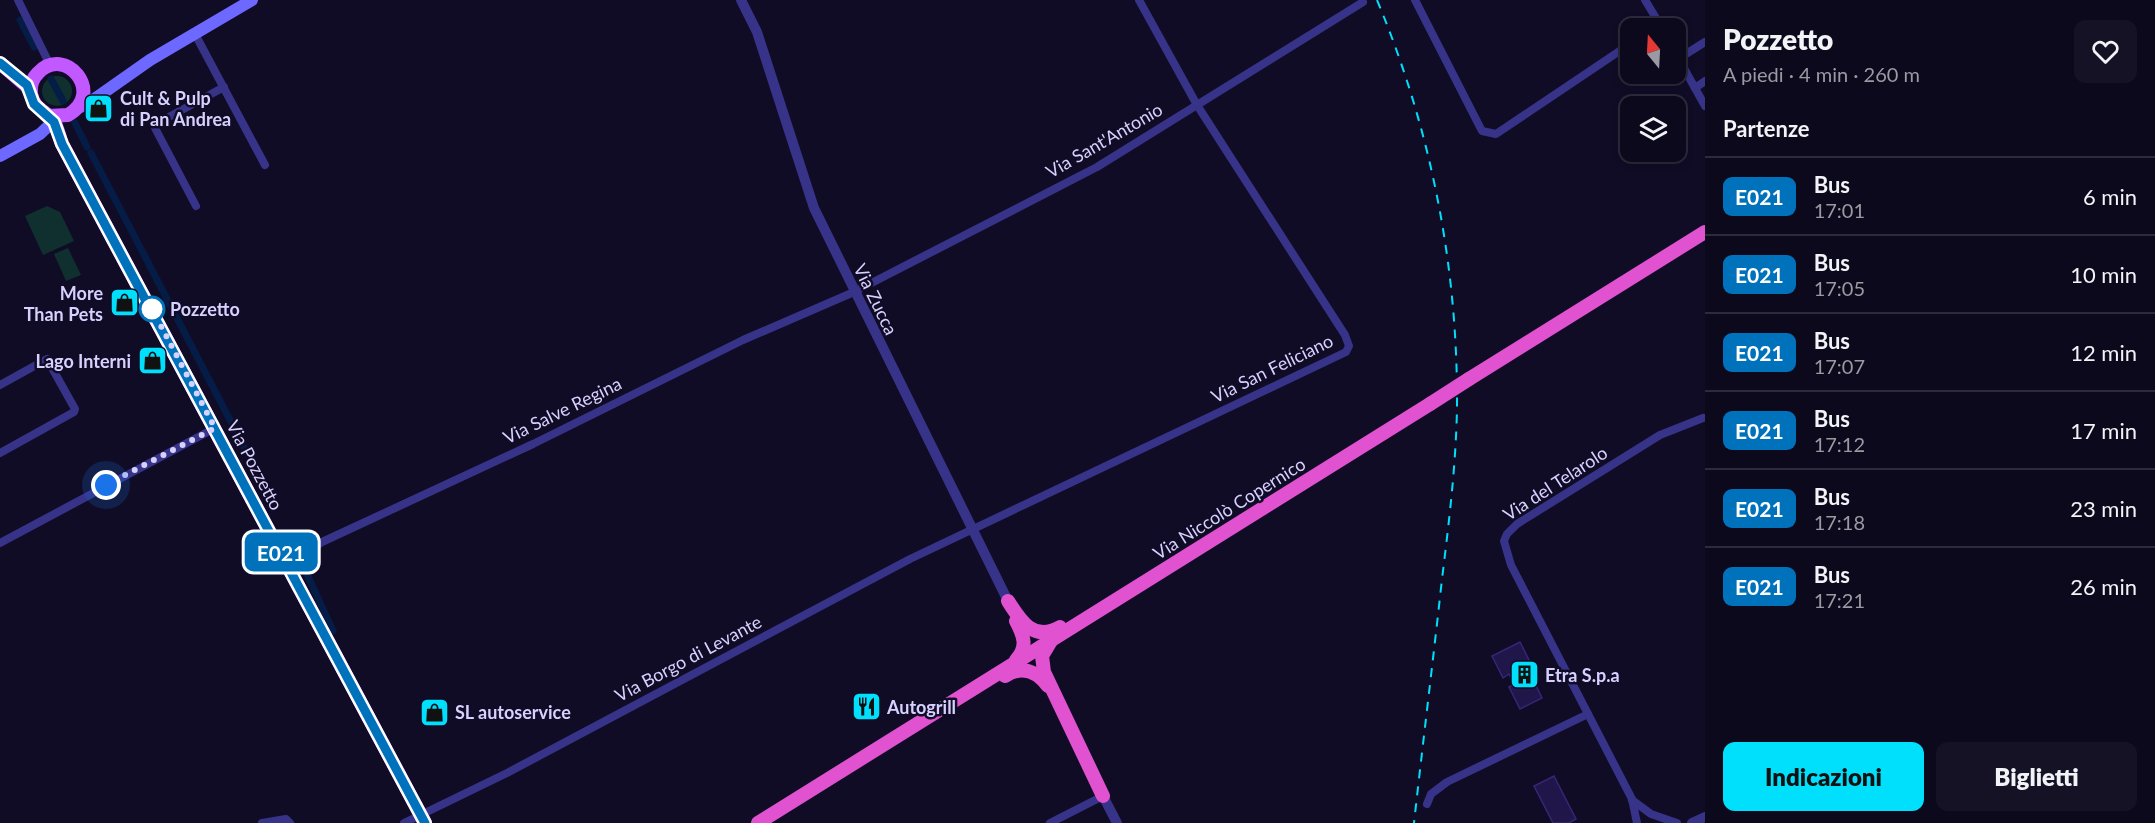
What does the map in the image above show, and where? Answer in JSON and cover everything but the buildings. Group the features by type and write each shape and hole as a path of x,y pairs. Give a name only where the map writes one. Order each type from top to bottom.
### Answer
{"highway":[{"name":"Via Niccolò Copernico","path":"758,823 1705,232"},
{"path":"1008,601 1025,625 1042,633 1049,633 1088,610 1118,598"},
{"path":"1008,601 1024,643 1023,652 1010,666"},
{"path":"1052,640 1043,652 1042,661 1052,692 1103,796"},
{"path":"950,703 979,692 1010,673 1023,670 1038,674 1052,692"}],"main road":[{"path":"33,139 41,125 57,114 86,105 111,86 252,0"},
{"name":"Via Pozzetto","path":"4,66 45,68 67,66 74,70 83,84 84,93 57,114"},
{"name":"Via Pozzetto","path":"4,66 31,90 32,97 57,114 66,150 423,819"},
{"path":"31,90 33,80 45,68"},
{"path":"83,84 95,90 111,86"},
{"path":"0,156 33,139 47,138 66,150"}],"street":[{"path":"18,0 45,68"},
{"name":"Via Zucca","path":"741,0 757,32 814,208 1008,601"},
{"name":"Via San Feliciano","path":"972,531 1147,445 1346,352 1349,346 1345,335 1197,105 1139,0"},
{"path":"1415,0 1479,126 1486,134 1496,134 1620,51"},
{"path":"1645,0 1654,18"},
{"name":"Via Sant'Antonio","path":"854,292 1097,167 1363,2"},
{"path":"195,34 265,165"},
{"path":"1686,52 1705,42"},
{"path":"1686,72 1705,106"},
{"path":"1695,88 1705,81"},
{"path":"196,206 155,128 156,124 224,87"},
{"name":"Via Salve Regina","path":"288,566 322,542 533,444 743,340 854,292"},
{"path":"0,385 47,359 75,409 74,412 0,453"},
{"name":"Via del Telarolo","path":"1632,799 1511,565 1504,541 1507,534 1533,513 1660,435 1703,418"},
{"path":"0,543 215,428"},
{"name":"Via Borgo di Levante","path":"404,823 423,819 909,559 972,531"},
{"path":"1427,804 1431,794 1447,782 1588,714"},
{"path":"1050,823 1103,796 1117,823"},
{"path":"1632,799 1653,819 1677,823"},
{"path":"1632,799 1638,823"},
{"path":"1692,823 1705,817"},
{"path":"262,823 286,819 290,823"}],"green space":[{"path":"57,76 68,80 72,91 68,102 57,106 46,102 42,91 46,80"},
{"path":"47,206 60,212 74,241 43,255 25,216"},
{"path":"68,248 81,275 66,281 54,254"}],"waterway":[{"path":"20,20 34,47"},
{"path":"51,79 63,101"},
{"path":"75,123 87,147"},
{"path":"91,153 268,493"},
{"path":"302,563 333,631"}],"railway":[{"path":"1377,0 1412,98 1438,199 1453,302 1456,355 1457,407 1452,493 1414,823"}],"bus line":[{"name":"E021","path":"0,63 22,80 31,90 34,104 56,125 62,144 70,155 425,823"}],"place":[{"name":"Cult & Pulp di Pan Andrea","path":"99,108"},
{"name":"More Than Pets","path":"124,303"},
{"name":"Pozzetto","path":"152,309"},
{"name":"Lago Interni","path":"152,361"},
{"name":"Etra S.p.a","path":"1524,675"},
{"name":"Autogrill","path":"866,707"},
{"name":"SL autoservice","path":"434,712"}],"route":[{"path":"106,485 215,428 152,309"}]}
